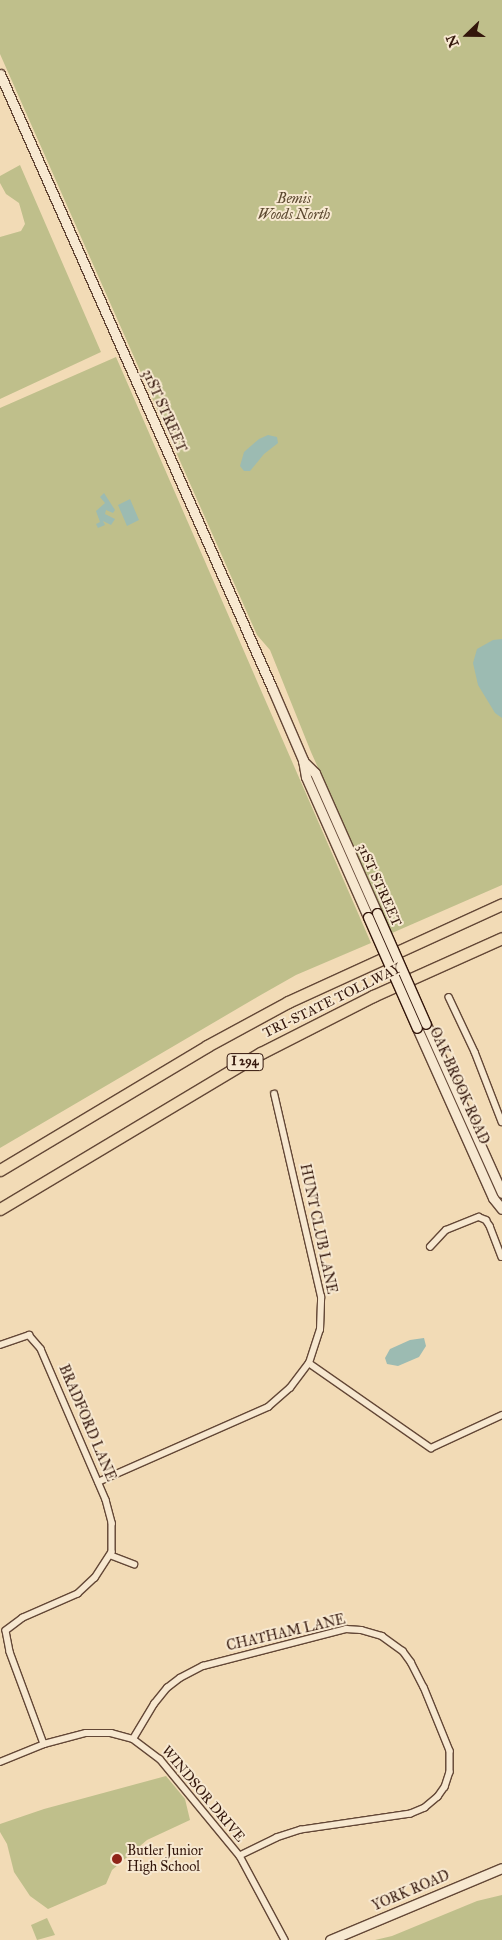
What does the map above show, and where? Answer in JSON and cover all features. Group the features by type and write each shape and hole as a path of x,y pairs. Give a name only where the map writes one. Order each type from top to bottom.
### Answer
{"highway":[{"name":"TRI-STATE TOLLWAY","path":"0,1170 207,1046 288,1002 502,904"},
{"name":"TRI-STATE TOLLWAY","path":"0,1209 261,1053 366,999 502,938"}],"main road":[{"name":"31ST STREET","path":"0,74 302,760 306,777 373,915 422,1026"},
{"name":"OAK BROOK ROAD","path":"422,1026 502,1194"},
{"name":"OAK BROOK ROAD","path":"422,1026 493,1198 502,1209"},
{"name":"YORK ROAD","path":"330,1940 502,1868"}],"street":[{"path":"449,997 476,1055 502,1122"},
{"name":"HUNT CLUB LANE","path":"98,1482 268,1407 290,1388 309,1363 320,1330 321,1297 274,1094"},
{"path":"430,1247 446,1230 479,1217 486,1220 490,1226 502,1257"},
{"name":"BRADFORD LANE","path":"0,1345 29,1336 41,1349 109,1507 112,1523 110,1555 95,1578 78,1594 23,1618 6,1631 10,1652 44,1744"},
{"path":"309,1363 432,1448 502,1415"},
{"path":"110,1555 134,1564"},
{"name":"CHATHAM LANE","path":"132,1738 167,1688 180,1678 203,1666 346,1629 363,1630 382,1636 403,1651 424,1687 450,1751 450,1772 445,1787 438,1797 425,1808 411,1814 301,1830 277,1838 240,1856"},
{"name":"WINDSOR DRIVE","path":"0,1762 44,1744 86,1733 111,1733 132,1738 160,1759 240,1856 285,1940"}],"green space":[{"name":"Bemis Woods North","path":"0,0 502,0 502,885 392,933 311,752 270,650 257,635 0,54"},
{"path":"20,165 101,352 0,399 0,237 21,231 25,224 19,203 6,194 0,183 0,176"},
{"path":"116,357 371,943 296,975 0,1148 0,408"},
{"path":"166,1776 185,1799 190,1820 147,1840 112,1870 106,1884 48,1909 30,1896 14,1872 7,1844 0,1832 0,1824 44,1809"},
{"path":"502,1895 502,1940 375,1940 392,1936 477,1901"},
{"path":"47,1918 55,1935 37,1940 31,1925"}],"water":[{"path":"268,435 277,437 278,443 264,454 250,471 244,471 240,466 244,452 259,439"},
{"path":"104,493 115,510 113,513 106,510 105,514 115,519 111,525 103,521 105,525 98,528 96,524 100,522 96,511 105,503 100,497"},
{"path":"130,499 139,520 127,526 118,505"},
{"path":"502,639 502,718 495,713 478,685 473,663 477,649 493,640"},
{"path":"424,1338 426,1346 419,1357 398,1366 387,1364 385,1358 390,1349 410,1340"}],"place":[{"name":"Butler Junior High School","path":"117,1859"}]}
